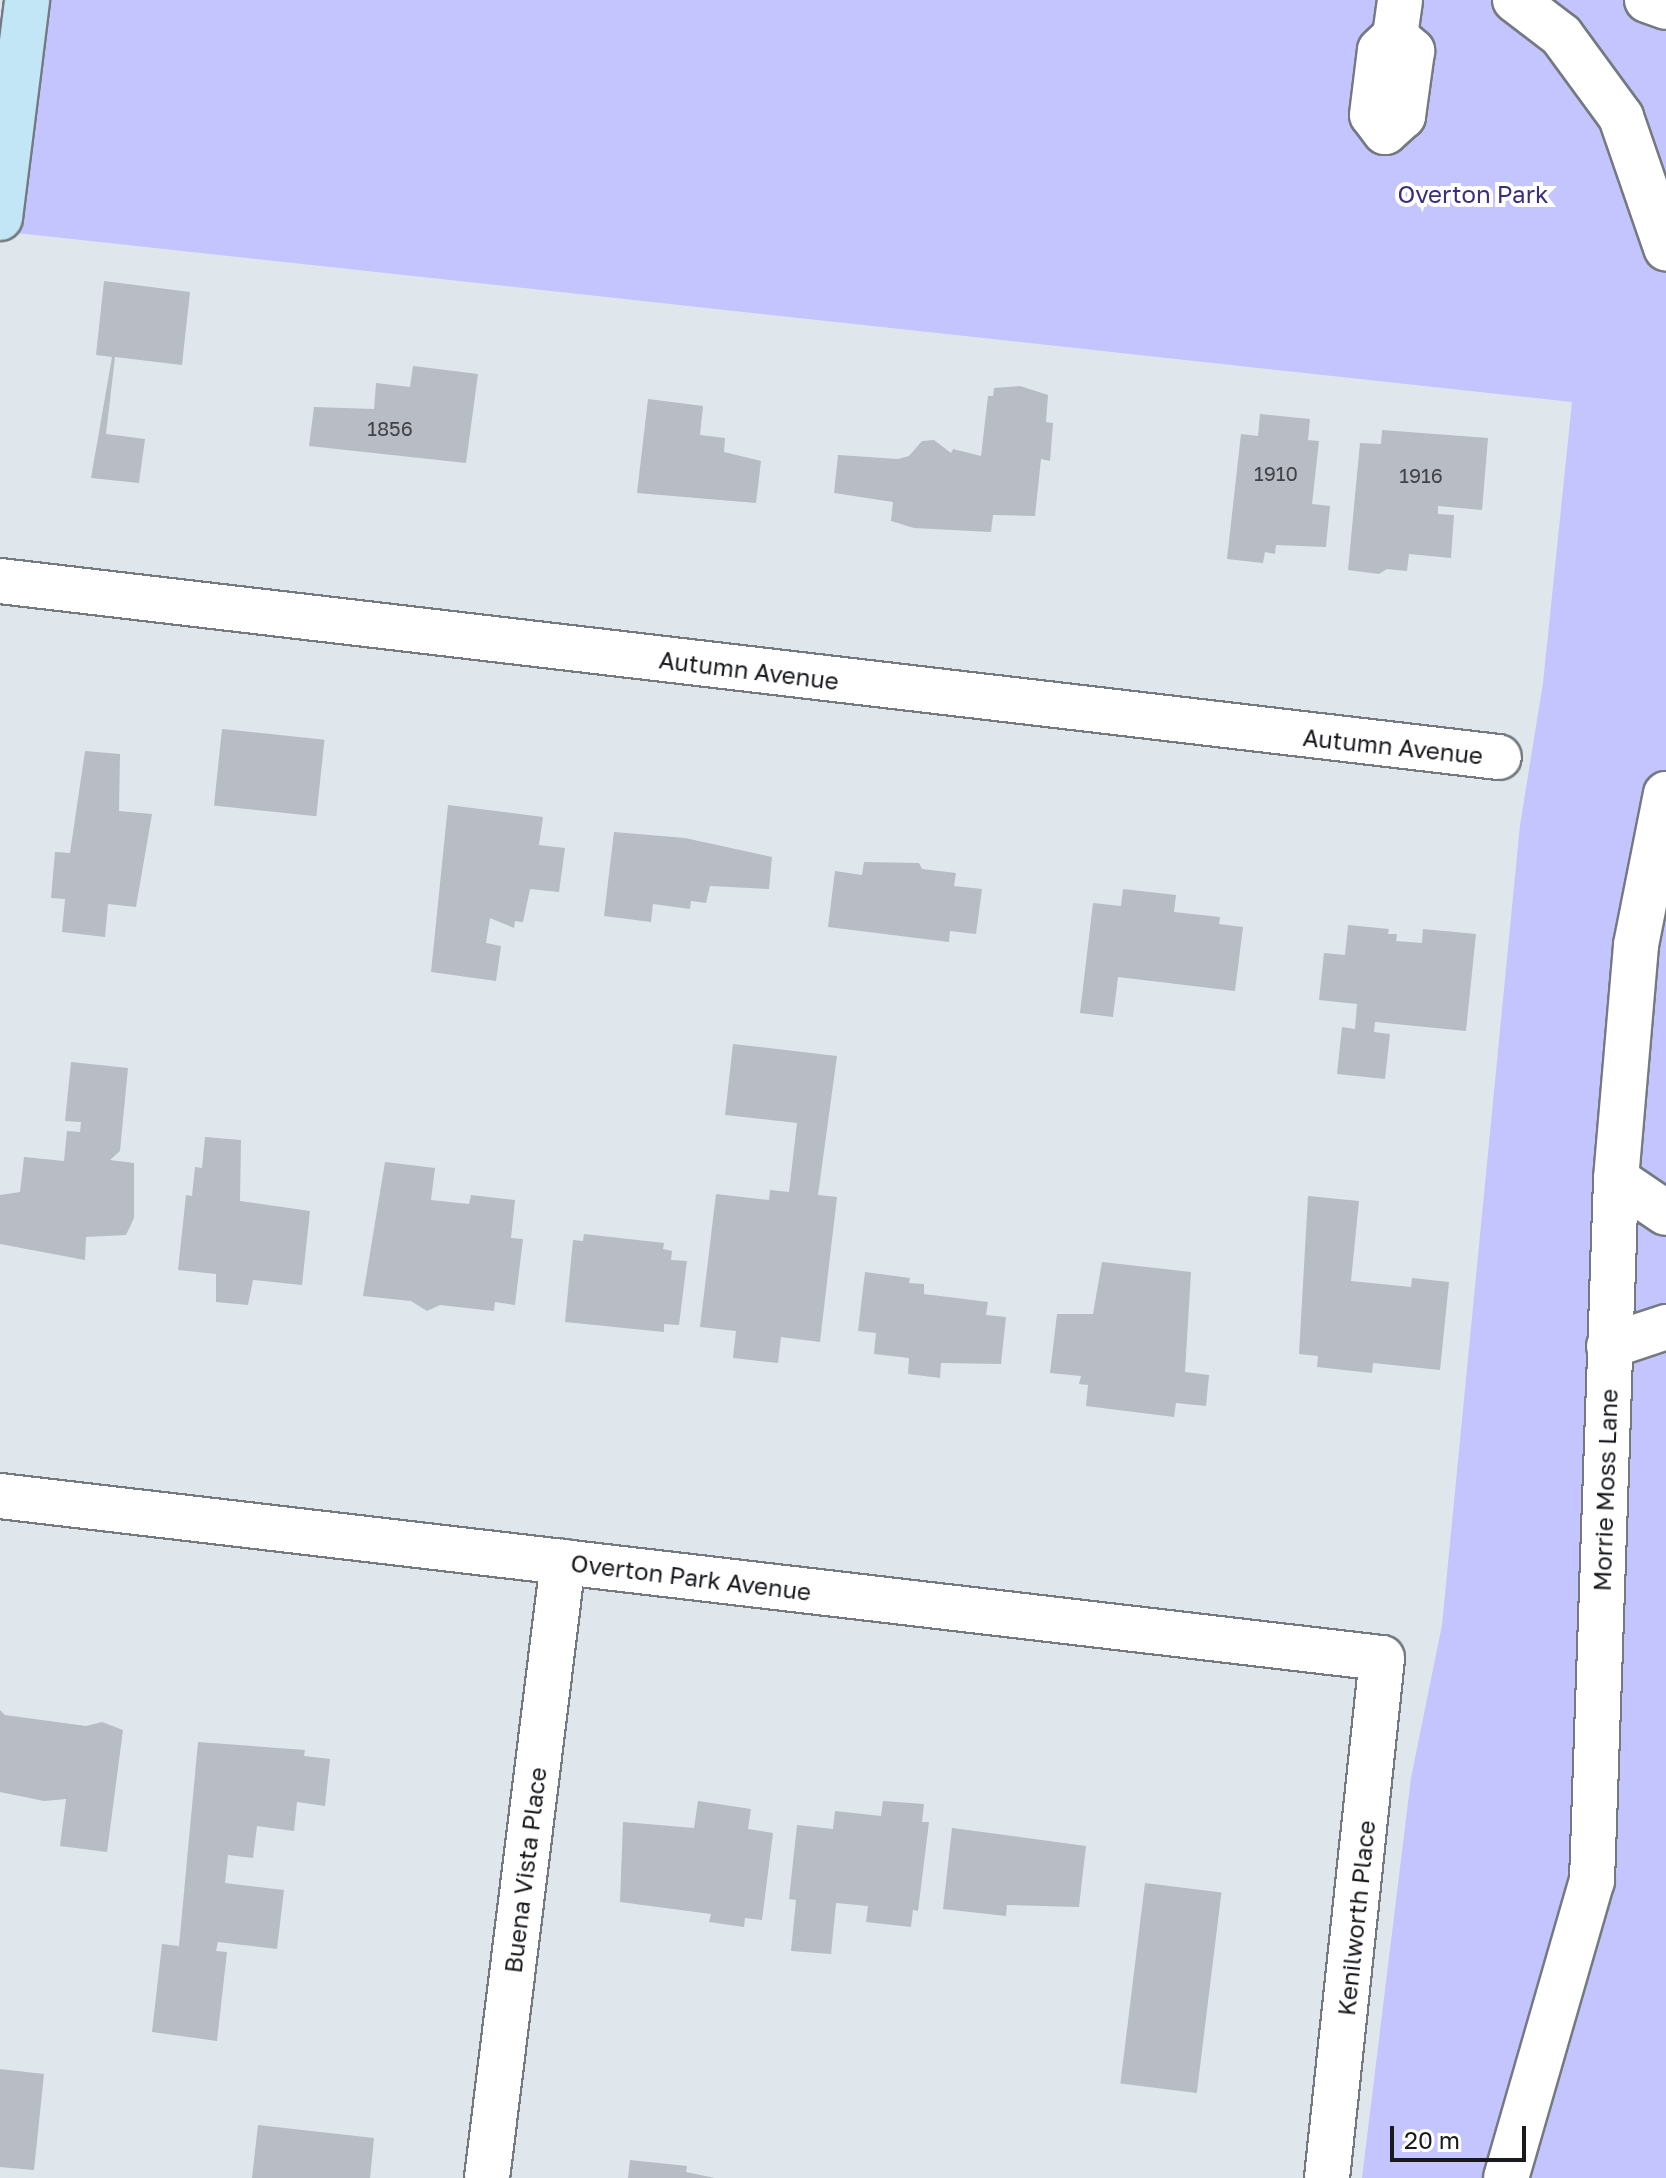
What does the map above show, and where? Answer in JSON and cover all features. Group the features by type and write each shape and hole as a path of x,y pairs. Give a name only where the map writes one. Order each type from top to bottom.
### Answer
{"main road":[{"path":"0,218 27,0"}],"street":[{"path":"1515,0 1561,35 1621,117 1666,248"},
{"path":"1647,0 1666,7"},
{"name":"Autumn Avenue","path":"0,581 1499,757"},
{"name":"Morrie Moss Lane","path":"1506,2178 1592,1881 1616,1179 1636,945 1666,794"},
{"path":"1616,1179 1666,1213"},
{"path":"1609,1346 1666,1327"},
{"name":"Overton Park Avenue","path":"0,1496 1382,1658"},
{"name":"Buena Vista Place","path":"487,2178 563,1562"},
{"name":"Kenilworth Place","path":"1327,2178 1382,1658"}],"green space":[{"name":"Overton Park","path":"50,0 1666,0 1666,2178 1362,2178 1411,1778 1442,1625 1520,825 1543,683 1572,402 17,233"}],"building":[{"path":"104,281 190,292 182,365 115,357 106,434 145,439 139,483 91,478 112,357 96,355"},
{"path":"413,366 478,374 466,463 309,446 314,407 374,409 376,383 410,387"},
{"path":"1020,386 1048,395 1046,422 1053,423 1050,461 1041,459 1035,516 993,515 991,532 914,528 891,521 893,502 834,493 838,455 898,459 909,456 922,441 934,440 951,453 953,449 981,456 988,396 993,396 994,388"},
{"path":"648,399 703,406 700,435 725,438 724,452 761,461 756,503 637,493"},
{"path":"1260,414 1310,419 1308,440 1319,441 1312,504 1330,506 1326,547 1276,545 1275,554 1265,552 1263,563 1227,559 1241,434 1258,436"},
{"path":"1382,430 1488,438 1482,510 1438,506 1438,514 1454,515 1451,558 1409,554 1407,571 1387,569 1379,574 1348,570 1360,443 1381,444"},
{"path":"222,729 324,740 316,816 214,806"},
{"path":"85,751 120,754 119,811 152,814 136,907 108,904 105,937 62,932 65,899 51,898 55,852 70,853"},
{"path":"448,805 543,817 539,845 565,848 559,892 530,889 523,922 515,921 514,928 490,918 486,943 501,946 496,981 431,972"},
{"path":"614,832 685,838 772,857 769,889 710,886 706,903 691,901 690,909 653,904 651,922 604,916"},
{"path":"864,862 919,863 922,869 956,873 954,886 982,889 976,934 950,931 949,942 828,927 835,871 862,875"},
{"path":"1123,889 1176,895 1174,912 1220,917 1219,924 1243,927 1235,991 1118,977 1113,1017 1080,1013 1093,903 1121,906"},
{"path":"1348,925 1389,929 1388,934 1397,934 1396,941 1422,943 1423,929 1476,934 1466,1031 1375,1022 1374,1032 1390,1034 1385,1079 1337,1074 1342,1027 1355,1029 1357,1004 1319,1000 1324,953 1345,955"},
{"path":"733,1044 837,1056 818,1195 837,1197 820,1342 781,1337 778,1363 733,1358 736,1331 700,1327 716,1194 769,1200 770,1190 789,1192 797,1123 725,1115"},
{"path":"71,1062 128,1068 120,1151 110,1160 134,1163 134,1218 126,1235 86,1237 85,1260 0,1244 0,1195 20,1192 24,1157 64,1161 67,1131 80,1132 81,1122 65,1121"},
{"path":"205,1137 241,1140 240,1201 310,1211 302,1285 253,1280 248,1305 216,1302 216,1274 178,1270 186,1195 192,1196 195,1167 202,1168"},
{"path":"385,1162 435,1168 431,1200 469,1204 471,1195 515,1200 511,1238 523,1239 515,1305 495,1302 494,1311 440,1305 427,1311 411,1301 363,1296"},
{"path":"1308,1196 1359,1201 1351,1281 1411,1287 1412,1278 1449,1282 1440,1370 1373,1363 1372,1373 1317,1367 1318,1356 1299,1354"},
{"path":"584,1234 664,1243 663,1249 672,1251 671,1260 687,1261 679,1325 664,1324 664,1332 565,1322 573,1240 583,1241"},
{"path":"1102,1262 1191,1272 1185,1372 1209,1375 1206,1406 1176,1403 1174,1417 1086,1406 1088,1385 1079,1384 1081,1376 1050,1373 1057,1314 1093,1314"},
{"path":"865,1272 910,1278 909,1283 924,1284 924,1294 988,1302 986,1315 1006,1317 1001,1364 941,1363 940,1378 908,1374 909,1358 874,1354 876,1333 858,1331"},
{"path":"0,1710 5,1715 86,1726 102,1722 123,1730 107,1852 60,1846 66,1799 44,1801 0,1792"},
{"path":"198,1742 305,1750 304,1756 330,1759 325,1806 297,1802 294,1831 257,1826 253,1858 228,1855 225,1883 284,1890 277,1949 218,1942 216,1951 227,1952 217,2041 152,2032 162,1944 179,1946"},
{"path":"698,1801 751,1809 748,1829 773,1833 762,1920 745,1918 744,1927 709,1922 711,1914 620,1902 623,1822 694,1828"},
{"path":"883,1801 924,1804 922,1822 929,1822 918,1911 913,1910 911,1927 866,1922 868,1906 836,1903 831,1954 791,1951 796,1900 789,1899 797,1825 833,1829 835,1811 881,1816"},
{"path":"952,1828 1086,1846 1079,1907 1007,1905 1006,1916 943,1909"},
{"path":"1145,1883 1221,1892 1197,2093 1120,2083"},
{"path":"0,2069 44,2074 34,2170 0,2167"},
{"path":"258,2125 374,2138 370,2178 252,2178"},
{"path":"630,2160 687,2166 686,2172 715,2178 628,2178"}]}
